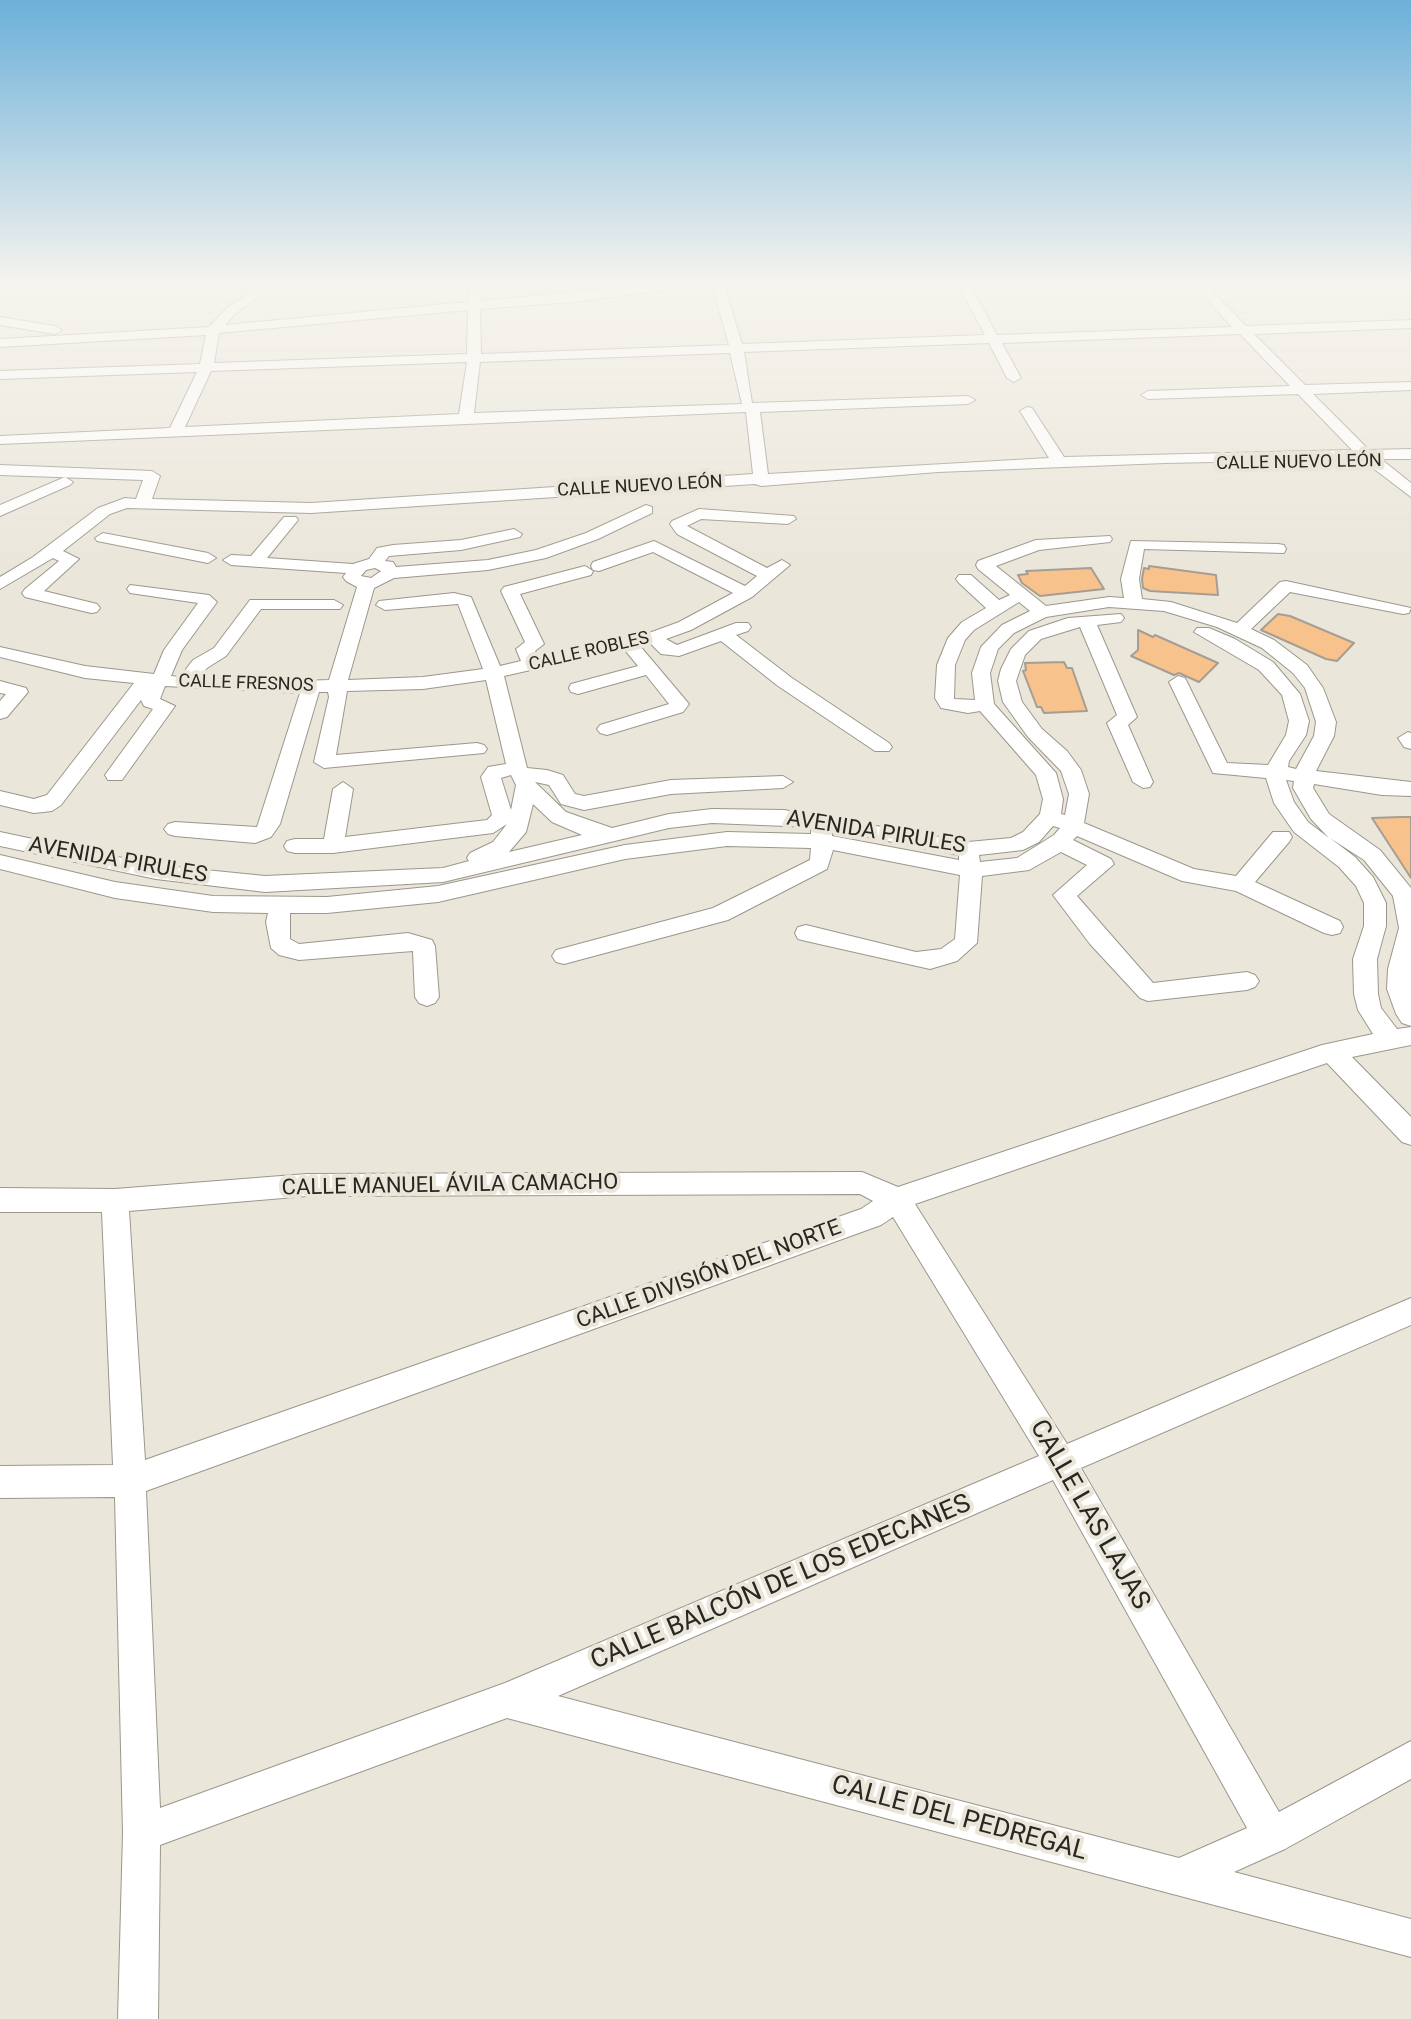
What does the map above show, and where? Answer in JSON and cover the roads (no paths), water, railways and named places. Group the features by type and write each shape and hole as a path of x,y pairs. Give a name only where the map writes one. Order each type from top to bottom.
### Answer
{"street":[{"path":"175,433 200,379"},
{"path":"466,418 471,379"},
{"path":"744,379 761,481"},
{"path":"1293,379 1371,459 1396,476 1411,492"},
{"path":"1148,395 1411,386"},
{"path":"0,440 175,433 196,437 466,418 750,405 968,400"},
{"path":"1027,411 1059,462"},
{"name":"CALLE NUEVO LEÓN","path":"1371,459 1411,454"},
{"name":"CALLE NUEVO LEÓN","path":"0,584 58,547 109,508 125,503 139,509 311,508 567,484 601,488 761,481 1059,462 1411,461"},
{"path":"0,470 152,476 139,509 103,538 89,546 58,547"},
{"path":"599,471 601,488"},
{"path":"0,511 65,482"},
{"path":"231,560 382,581 390,573 488,565 540,554 592,536 646,510"},
{"name":"CALLE ROBLES","path":"494,673 630,645 685,626 746,593 776,570 683,531 678,524 699,514 788,519"},
{"path":"255,562 290,520"},
{"path":"477,749 324,762 361,576 383,552 461,545 514,534"},
{"path":"103,538 208,558"},
{"path":"1042,612 984,565 1036,545 1104,539"},
{"path":"1134,603 1130,579 1137,544 1278,549"},
{"path":"532,666 525,649 535,644 510,591 592,569 654,546 746,593"},
{"path":"58,547 71,559 31,593 91,608"},
{"path":"375,563 387,566 390,573"},
{"path":"965,579 1005,604 968,626 957,638 946,665 944,698 956,707 985,705"},
{"path":"1240,630 1286,586 1403,609"},
{"path":"0,798 34,806 45,806 54,800 168,665 173,650 208,602 136,589"},
{"path":"385,605 454,598 465,601 494,673 522,777 515,832 501,847 443,875"},
{"path":"1066,834 1078,810 1077,783 1060,755 1035,733 1018,711 1007,681 1017,653 1025,642 1051,627 1086,621 1134,603 1196,613 1268,644 1300,669 1323,706 1324,736 1304,775 1303,788 1321,819 1372,855 1404,894 1411,928 1400,969 1399,989 1404,1008 1411,1017"},
{"path":"185,683 200,664 220,652 256,604 334,605"},
{"path":"1247,981 1148,992 1098,938 1064,895 1103,864 1066,834 1050,815 1053,799 1046,773 985,705 981,673 990,647 1008,629 1042,612 1112,610 1210,634 1266,666 1282,680 1297,707 1299,721 1296,735 1279,761 1276,780 1284,803 1301,827 1347,862 1365,882 1375,903 1375,926 1365,959 1366,994 1370,1010 1400,1037"},
{"path":"1086,621 1127,717 1117,723 1143,782"},
{"path":"654,637 667,650 679,651 742,627"},
{"path":"723,634 785,682 882,747"},
{"path":"607,729 676,708 679,704 630,645"},
{"name":"CALLE FRESNOS","path":"3,657 153,680 272,688 423,683 494,673"},
{"path":"578,688 650,668"},
{"path":"115,775 165,706 151,702 153,680"},
{"path":"1178,682 1220,769 1277,772 1382,788 1411,789"},
{"path":"0,687 19,692 0,713"},
{"path":"175,829 255,836 264,832 311,687"},
{"path":"295,846 333,846 493,826 503,816 491,777 495,772 522,777 547,776 556,780 568,799 584,803 671,787 783,782"},
{"path":"522,777 559,817 584,828 616,835"},
{"path":"333,846 343,789"},
{"name":"AVENIDA PIRULES","path":"969,860 1031,837 1050,815"},
{"name":"AVENIDA PIRULES","path":"0,839 156,872 265,884 443,875 669,821 712,816 784,817 821,831 969,860 1021,865 1043,854 1066,834"},
{"path":"564,956 720,914 819,864 822,855 821,831"},
{"name":"AVENIDA PIRULES","path":"0,862 115,890 213,904 327,905 438,894 674,844 821,831"},
{"path":"1066,834 1197,879 1241,884 1332,927"},
{"path":"1241,884 1281,837"},
{"path":"806,933 916,960 930,961 949,955 966,943 971,913 969,860"},
{"path":"281,905 277,922 279,942 287,949 299,952 408,941 424,946 427,997"},
{"path":"1365,959 1400,969"},
{"name":"CALLE DIVISIÓN DEL NORTE","path":"0,1482 130,1481 871,1217 897,1199 1331,1052 1400,1037"},
{"path":"1331,1052 1411,1134"},
{"name":"CALLE MANUEL ÁVILA CAMACHO","path":"0,1200 115,1201 307,1185 862,1183 897,1199"},
{"name":"CALLE LAS LAJAS","path":"897,1199 1061,1463 1272,1836"},
{"path":"115,1201 130,1481 142,1833 138,2019"},
{"name":"CALLE BALCÓN DE LOS EDECANES","path":"142,1833 507,1700 1411,1311"},
{"name":"CALLE DEL PEDREGAL","path":"507,1700 1411,1938"},
{"path":"1179,1877 1272,1836 1411,1759"}]}
